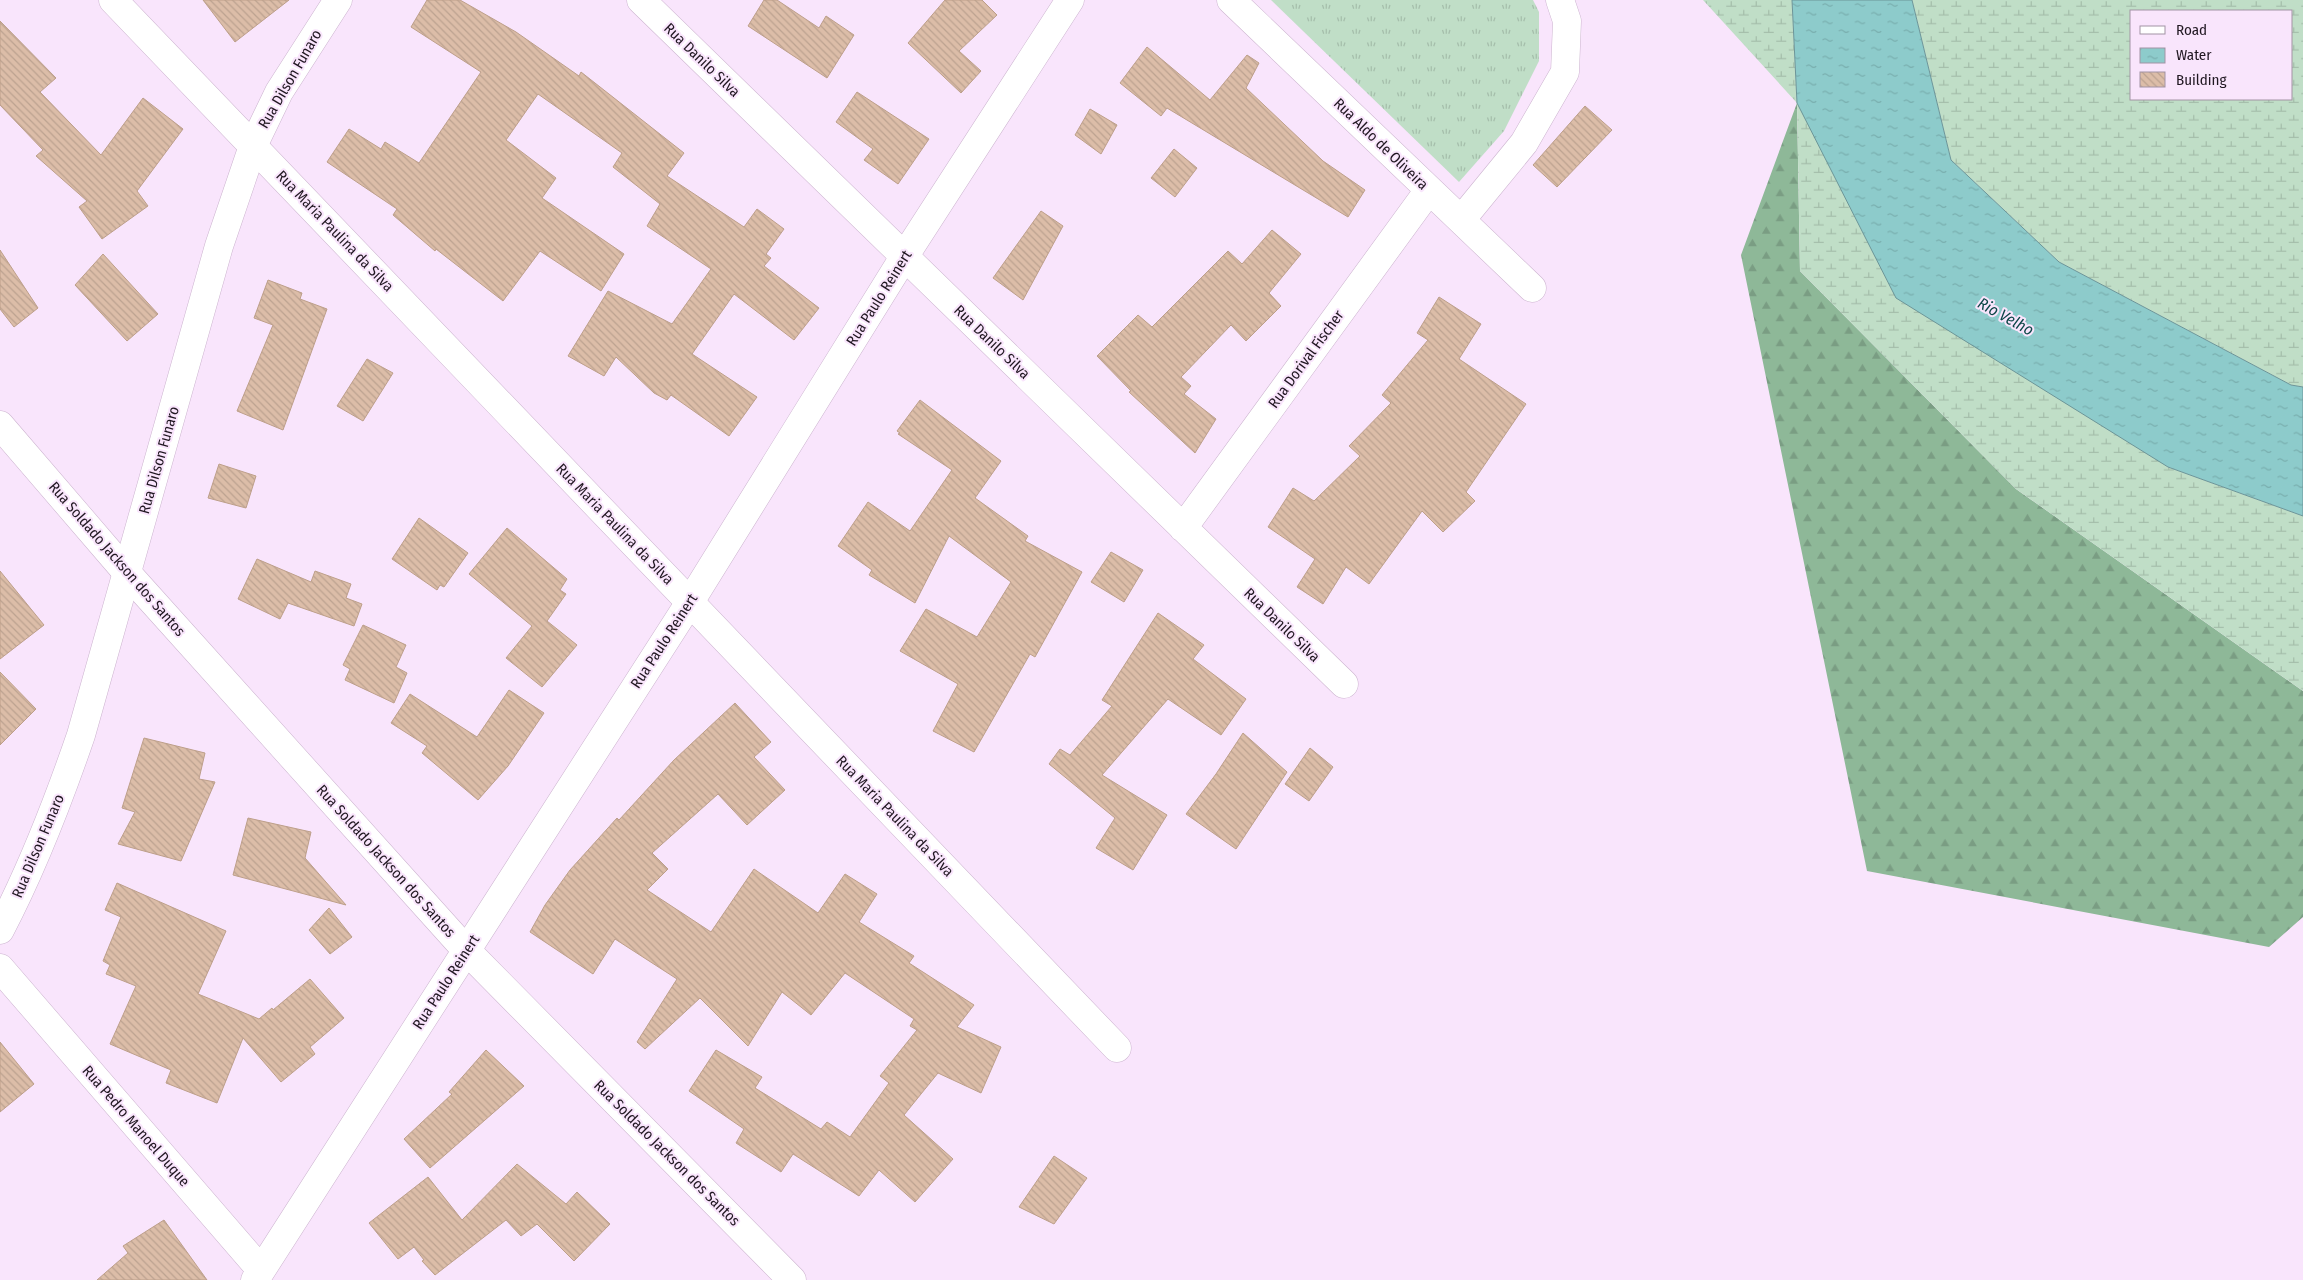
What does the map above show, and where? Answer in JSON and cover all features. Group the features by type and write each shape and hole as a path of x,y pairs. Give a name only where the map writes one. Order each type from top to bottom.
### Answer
{"street":[{"name":"Rua Maria Paulina da Silva","path":"113,0 1117,1048"},
{"name":"Rua Dilson Funaro","path":"0,930 24,884 59,801 81,735 128,574 219,246 252,146 279,92 338,0"},
{"name":"Rua Danilo Silva","path":"641,0 1344,684"},
{"name":"Rua Paulo Reinert","path":"263,1277 466,950 690,602 904,257 1070,0"},
{"name":"Rua Aldo de Oliveira","path":"1231,0 1532,288"},
{"path":"1461,220 1524,143 1565,72 1567,21 1560,0"},
{"name":"Rua Dorival Fischer","path":"1182,528 1429,190"},
{"name":"Rua Soldado Jackson dos Santos","path":"0,425 128,574 466,950 792,1280"},
{"name":"Rua Pedro Manoel Duque","path":"0,968 263,1277"}],"green space":[{"path":"1271,0 1533,0 1539,12 1539,61 1504,131 1459,182"},
{"path":"1703,0 1792,0 1797,103"},
{"path":"1912,0 2303,0 2303,387 2291,385 2059,262 1951,160"},
{"path":"1797,103 1800,271 2016,489 2303,691 2303,917 2269,947 1867,871 1741,255"},
{"path":"1797,103 2168,467 2303,516 2303,691 2016,489 1800,271"}],"water":[{"name":"Rio Velho","path":"1792,0 1912,0 1951,160 2059,262 2291,385 2303,387 2303,516 2168,467 1896,298 1797,103"}],"building":[{"path":"203,0 289,0 235,42"},
{"path":"427,0 460,0 516,32 579,76 581,72 684,153 667,176 744,227 757,209 784,229 766,254 771,258 764,266 819,308 794,340 734,294 692,354 757,397 729,436 671,395 667,400 654,393 616,357 604,376 568,356 608,291 672,324 711,269 647,226 660,204 613,167 622,153 538,94 506,140 556,178 542,198 624,254 601,291 540,251 503,301 436,249 435,251 393,215 397,209 327,162 349,129 381,149 385,142 419,163 481,72 411,27"},
{"path":"764,0 777,0 819,28 826,16 854,35 827,78 748,26"},
{"path":"945,0 982,0 997,15 959,51 981,71 961,93 908,43"},
{"path":"0,21 56,78 40,92 101,155 143,98 183,129 137,191 148,206 102,239 79,207 87,201 36,156 43,150 0,105"},
{"path":"1147,47 1210,100 1247,55 1259,63 1246,88 1323,161 1365,190 1348,217 1167,108 1161,116 1120,83"},
{"path":"857,92 929,139 898,184 864,160 873,149 836,122"},
{"path":"1585,106 1612,130 1557,187 1533,165"},
{"path":"1090,109 1117,125 1101,154 1075,135"},
{"path":"1174,149 1197,168 1175,197 1151,178"},
{"path":"1041,211 1063,226 1023,300 993,278"},
{"path":"1272,230 1301,254 1269,293 1281,306 1246,341 1231,325 1181,377 1191,386 1184,394 1216,419 1195,453 1129,392 1131,391 1097,356 1138,315 1152,327 1228,251 1242,264"},
{"path":"0,250 38,308 14,327 0,309"},
{"path":"103,254 158,314 127,341 75,285"},
{"path":"268,280 302,293 300,299 327,309 283,430 237,411 273,325 254,318"},
{"path":"1439,297 1481,324 1459,359 1526,404 1466,492 1475,501 1443,532 1422,511 1369,584 1346,567 1323,604 1297,587 1315,559 1268,527 1293,488 1314,501 1360,456 1349,446 1391,403 1382,395 1428,340 1417,333"},
{"path":"367,359 393,373 363,421 337,406"},
{"path":"920,400 1001,461 975,498 1028,536 1025,541 1082,572 1035,657 1030,654 974,752 933,731 958,684 900,651 926,609 977,637 1011,582 949,536 915,603 869,575 872,570 838,546 868,502 910,531 952,470 898,434 900,433 897,431"},
{"path":"219,464 256,476 246,508 208,498"},
{"path":"419,518 468,553 444,587 440,585 437,590 392,559"},
{"path":"507,528 567,579 560,590 566,594 547,621 577,645 542,687 506,658 532,626 469,574"},
{"path":"1111,552 1143,570 1124,602 1091,582"},
{"path":"257,559 311,582 315,571 351,584 346,598 362,604 354,626 288,603 280,619 238,599"},
{"path":"0,571 44,625 0,659"},
{"path":"1158,613 1204,645 1193,659 1246,699 1221,735 1168,699 1102,775 1167,815 1133,870 1096,848 1115,818 1049,764 1060,749 1070,755 1112,706 1102,700"},
{"path":"363,625 406,645 396,667 407,673 394,703 345,680 350,669 343,665"},
{"path":"0,672 36,709 0,745"},
{"path":"509,690 544,713 508,766 478,800 422,753 427,746 391,723 410,694 477,737"},
{"path":"735,703 771,742 754,757 785,790 747,825 718,794 652,853 668,869 647,890 711,932 754,869 818,913 845,874 877,894 859,922 914,956 909,963 974,1005 957,1027 1001,1047 981,1093 938,1073 904,1115 953,1159 915,1202 879,1170 859,1196 793,1154 781,1172 736,1143 744,1129 689,1091 716,1050 762,1077 755,1088 821,1129 827,1122 850,1137 889,1083 880,1076 917,1030 910,1026 914,1019 845,973 811,1015 782,992 748,1046 700,998 645,1049 637,1042 677,979 615,939 593,974 530,932 545,905 570,870 617,818 619,820 674,760"},
{"path":"1243,733 1287,772 1236,849 1186,814 1216,774"},
{"path":"144,738 205,753 199,779 215,782 181,861 118,844 135,812 122,808"},
{"path":"1310,748 1333,767 1309,801 1285,784"},
{"path":"248,818 311,832 305,858 346,905 233,875"},
{"path":"117,883 226,931 198,994 259,1019 272,1008 273,1010 310,979 344,1018 310,1047 315,1054 281,1082 243,1038 217,1103 166,1083 171,1070 110,1044 136,986 106,974 110,965 103,961 121,917 105,910"},
{"path":"329,908 352,937 330,954 309,930"},
{"path":"0,1042 34,1084 0,1112"},
{"path":"486,1050 524,1086 430,1168 404,1139 452,1094 449,1092"},
{"path":"1054,1156 1087,1178 1054,1224 1019,1207"},
{"path":"517,1164 566,1204 577,1192 610,1224 574,1261 537,1224 521,1236 506,1220 435,1275 422,1261 424,1260 414,1247 398,1259 369,1223 428,1177 462,1220"},
{"path":"164,1220 207,1280 97,1280 128,1253 123,1246"}]}
